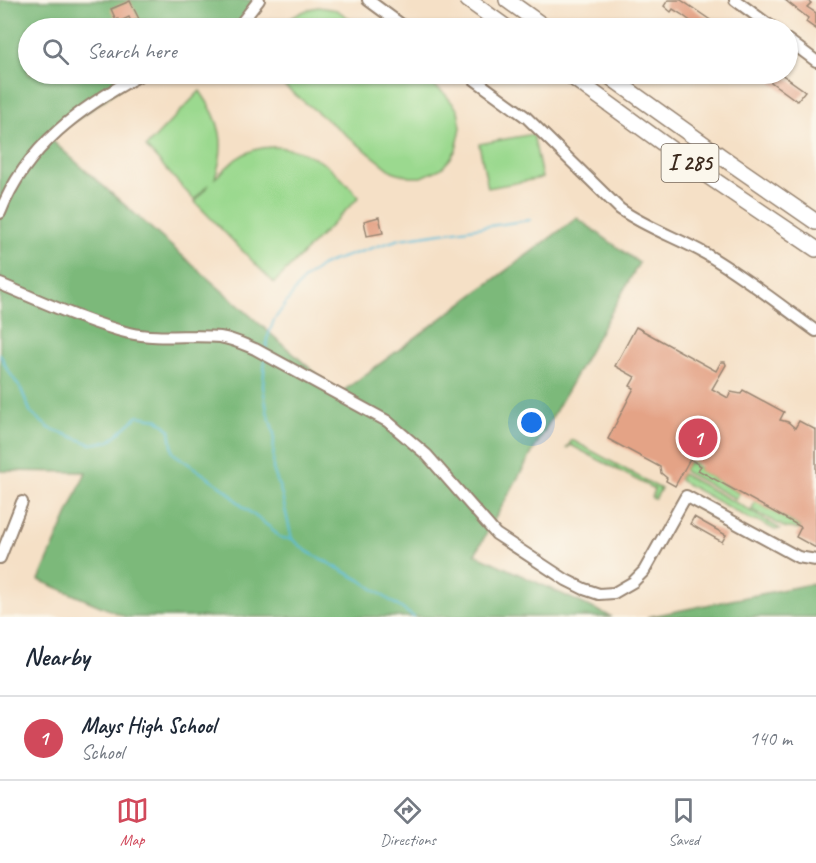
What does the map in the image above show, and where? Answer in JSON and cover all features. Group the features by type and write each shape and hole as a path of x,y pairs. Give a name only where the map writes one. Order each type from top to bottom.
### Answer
{"highway":[{"path":"468,0 493,18"},
{"path":"507,0 532,18"},
{"name":"I 285","path":"582,84 705,174 816,249"},
{"name":"I 285","path":"620,84 816,222"}],"street":[{"path":"245,18 259,0"},
{"path":"368,0 392,18"},
{"path":"735,0 759,18"},
{"path":"798,48 816,61"},
{"path":"0,213 15,180 43,143 66,122 105,94 124,84"},
{"path":"481,84 526,117 620,210 710,256 816,331"},
{"path":"0,284 97,323 130,333 153,336 222,337 255,349 387,421 427,454 496,534 566,580 584,589 599,594 614,593 633,582 644,571 686,496 798,557 816,560"},
{"path":"0,558 22,502"}],"green space":[{"path":"0,0 262,0 247,18 18,18 18,84 126,84 50,139 339,394 577,218 639,263 475,554 612,617 126,617 39,580 86,472 0,471"},
{"path":"318,7 337,10 349,18 292,18"},
{"path":"282,84 432,84 445,94 458,110 461,128 456,150 450,159 442,168 422,177 410,177 392,171"},
{"path":"200,91 213,112 220,133 221,154 215,178 247,152 271,147 283,148 307,154 329,167 359,197 274,283 195,202 209,184 194,200 146,147"},
{"path":"533,134 542,178 488,188 479,144"},
{"path":"572,440 661,489 655,499 652,498 654,489 571,445 566,449"},
{"path":"691,462 700,468 699,470 739,493 736,499 685,472 688,463"},
{"path":"682,474 780,529 775,530 756,520 753,521 681,481 679,479"},
{"path":"755,501 804,529 786,528 752,510"},
{"path":"816,583 816,617 647,617"}],"building":[{"path":"668,0 681,0 707,18 686,18 673,9 671,12 664,6"},
{"path":"785,0 807,0 811,3 807,7 816,13 816,29 806,22 808,18"},
{"path":"130,1 138,18 115,18 111,9"},
{"path":"774,84 795,84 805,91 797,101"},
{"path":"379,217 383,233 367,236 364,221"},
{"path":"636,327 716,371 721,362 725,362 726,365 712,389 728,398 731,392 741,394 743,390 784,412 780,420 788,422 795,428 799,421 816,430 816,548 796,537 801,527 698,470 701,466 690,459 675,486 666,481 667,478 661,473 660,467 608,439 634,388 630,386 635,377 615,366"},
{"path":"694,517 726,535 722,542 690,524"}],"waterway":[{"path":"266,351 267,339 274,320 302,281 321,266 400,239 530,220"},
{"path":"0,354 21,389 31,413 49,428 91,444 110,441 138,416 157,419 170,430 173,453 226,490 280,538 292,539 308,552 360,580 414,617"},
{"path":"265,360 263,386 267,411 274,433 273,469 292,539"}],"place":[{"name":"Mays High School","path":"698,438"}]}
